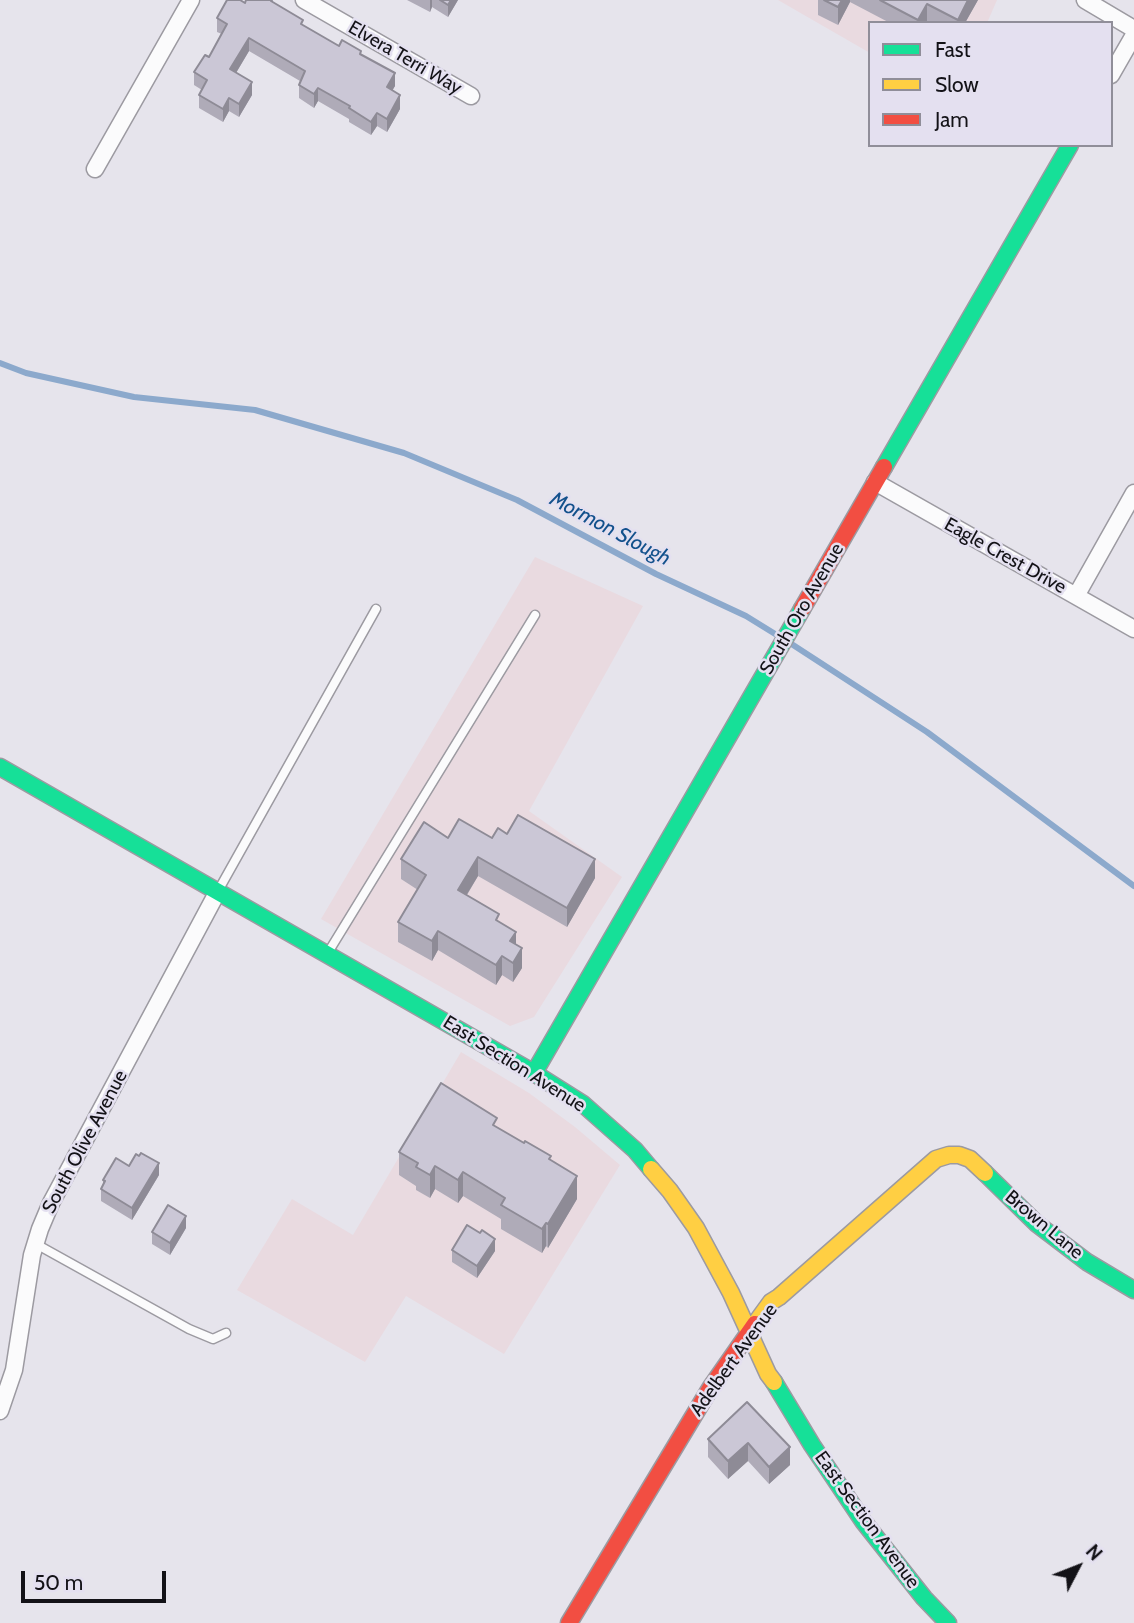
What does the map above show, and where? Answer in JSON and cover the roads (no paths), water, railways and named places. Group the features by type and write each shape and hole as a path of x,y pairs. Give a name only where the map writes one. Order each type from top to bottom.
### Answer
{"street":[{"path":"96,169 191,0"},
{"name":"Elvera Terri Way","path":"304,0 471,96"},
{"path":"1085,0 1134,29"},
{"path":"1113,72 1134,36"},
{"name":"South Oro Avenue","path":"534,1073 1069,147"},
{"name":"Eagle Crest Drive","path":"875,482 1134,629"},
{"path":"1076,596 1134,493"},
{"name":"East Section Avenue","path":"0,767 534,1073 583,1104 635,1150 670,1191 696,1228 732,1293 768,1374 812,1445 863,1521 924,1598 948,1623"},
{"name":"South Olive Avenue","path":"0,1411 14,1370 20,1341 32,1255 51,1203 218,891"},
{"name":"Adelbert Avenue","path":"569,1623 710,1387 771,1302 930,1163 949,1155 959,1155"},
{"name":"Brown Lane","path":"959,1155 976,1163 1037,1224 1087,1262 1134,1290"}],"lane":[{"path":"218,891 376,609"},
{"path":"327,954 535,615"},
{"path":"36,1244 189,1329 214,1339 226,1333"}],"waterway":[{"name":"Mormon Slough","path":"0,363 26,373 134,397 255,410 404,453 517,500 656,574 746,616 780,637"},
{"name":"Mormon Slough","path":"790,643 927,732 1134,886"}]}
